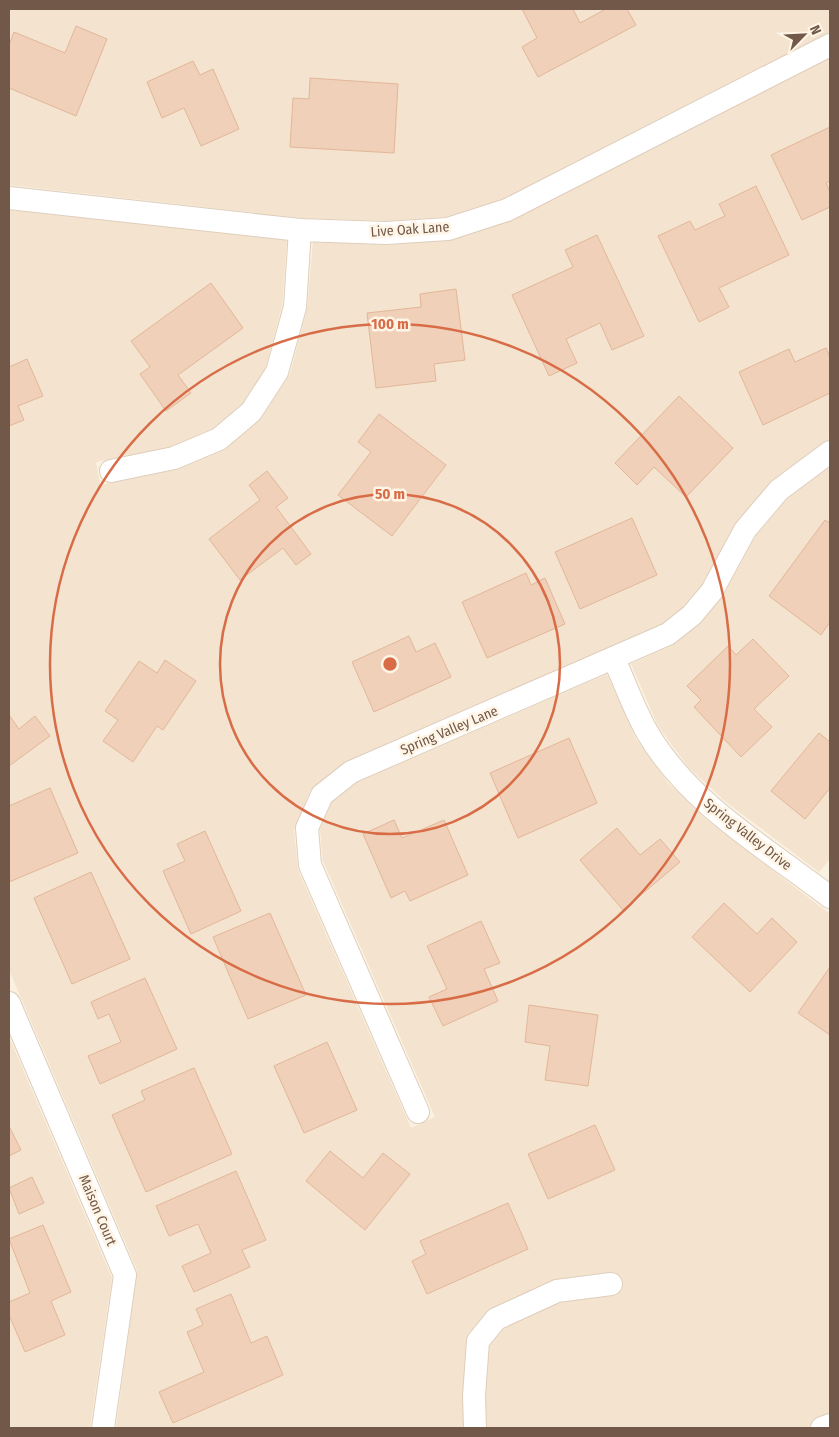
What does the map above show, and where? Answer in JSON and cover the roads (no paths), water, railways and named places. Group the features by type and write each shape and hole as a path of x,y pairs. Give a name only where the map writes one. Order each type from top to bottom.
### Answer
{"street":[{"name":"Live Oak Lane","path":"9,198 300,230 386,233 448,229 507,210 830,46"},
{"path":"110,471 174,458 219,439 251,412 277,372 295,307 300,230"},
{"name":"Spring Valley Lane","path":"418,1112 310,865 307,828 322,795 351,772 668,634 692,615 712,591 745,530 779,490 830,452"},
{"name":"Spring Valley Drive","path":"614,659 647,732 679,776 716,812 827,888"},
{"name":"Maison Court","path":"9,1003 125,1275 103,1428"},
{"path":"475,1428 474,1396 478,1341 496,1319 557,1291 611,1284"},
{"path":"822,1428 830,1424"}]}
